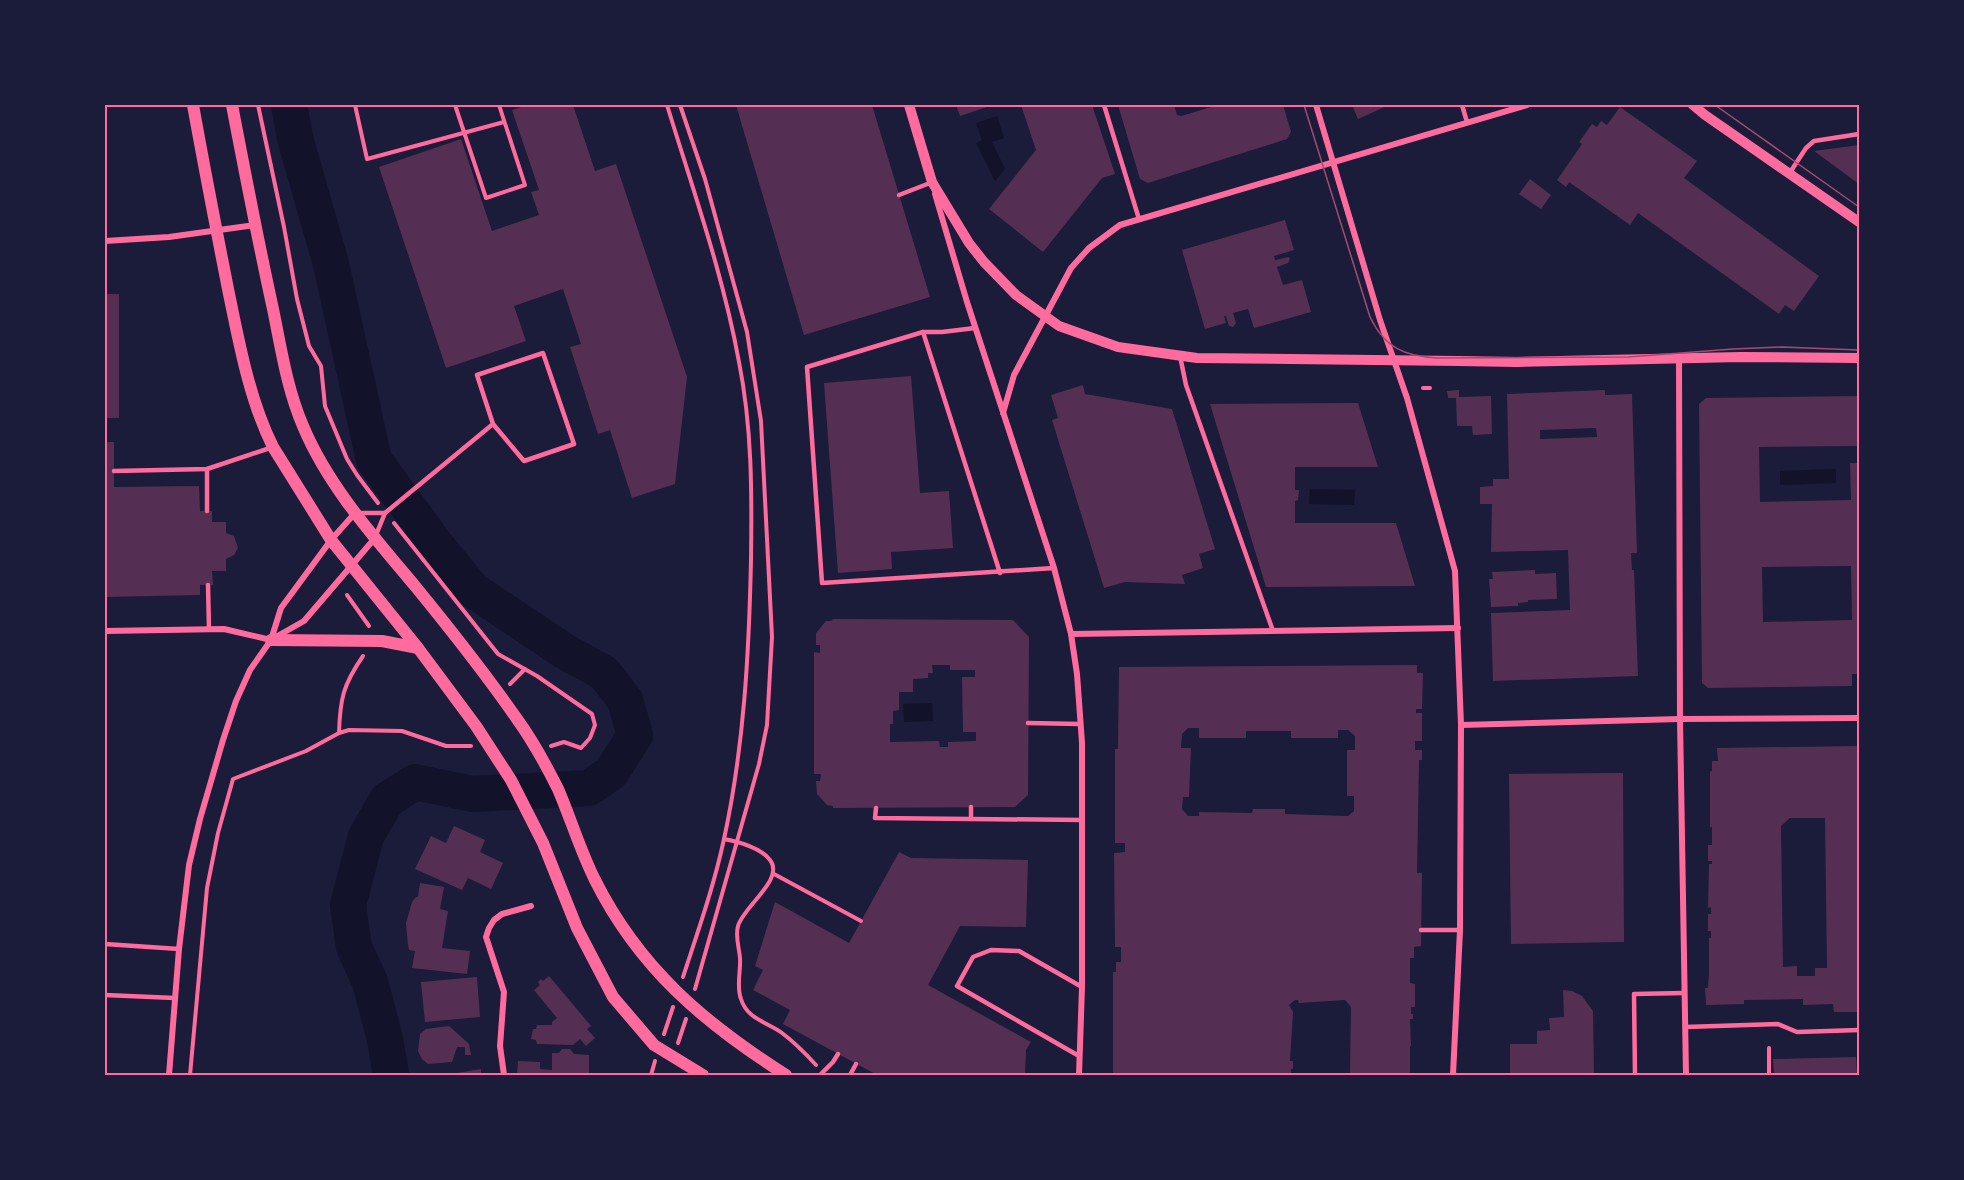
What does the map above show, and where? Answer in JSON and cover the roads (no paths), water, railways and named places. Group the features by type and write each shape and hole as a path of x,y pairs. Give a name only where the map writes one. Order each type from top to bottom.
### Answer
{"main road":[{"path":"193,105 249,379 273,447 331,540 418,648 476,726 512,780 543,843 577,928 613,997 654,1045 703,1075"},
{"path":"232,105 286,377 302,424 325,468 355,513 462,644 519,722 539,753 558,790 595,880 614,914 636,946 664,981 710,1023 786,1075"},
{"path":"271,640 382,641 418,648"}],"street":[{"path":"909,105 975,328 1054,568 1071,634 1077,674 1080,723 1082,820 1082,987 1079,1075"},
{"path":"1316,105 1380,320 1410,409 1455,571 1461,725 1460,930 1453,1075"},
{"path":"1003,414 1014,375 1071,268 1089,248 1120,225 1527,105"},
{"path":"1693,105 1859,222"},
{"path":"932,182 969,243 1016,295 1044,316 1072,332 1118,347 1197,358 1517,362 1859,358"},
{"path":"105,241 169,237 255,225"},
{"path":"1679,359 1680,719 1686,1075"},
{"path":"169,1075 178,949 189,865 223,740 236,701 250,670 271,640 281,608 331,540 355,513"},
{"path":"105,631 224,629 271,640 304,621 375,538"},
{"path":"1071,634 1458,627"},
{"path":"1461,725 1680,719 1859,718"},
{"path":"504,1075 500,1046 504,992 486,937 494,920 502,914 531,906"}],"lane":[{"path":"1104,105 1139,219"},
{"path":"1462,105 1467,123"},
{"path":"1789,174 1806,148 1814,141 1859,134"},
{"path":"899,195 932,182"},
{"path":"975,328 923,332 807,367 822,583 1054,568"},
{"path":"923,332 1000,573"},
{"path":"543,353 574,444 524,461 494,424 477,375 543,353"},
{"path":"1180,356 1186,385 1273,631"},
{"path":"375,538 385,512 494,424"},
{"path":"114,471 207,469 273,447"},
{"path":"207,469 207,511"},
{"path":"355,513 385,512"},
{"path":"208,585 209,629"},
{"path":"1028,723 1080,723"},
{"path":"971,807 971,819"},
{"path":"876,808 875,818 1082,820"},
{"path":"1421,930 1460,930"},
{"path":"105,944 178,949"},
{"path":"1080,1056 957,986 973,957 991,950 1019,951 1082,987"},
{"path":"1635,1075 1634,994 1684,993"},
{"path":"105,995 175,998"},
{"path":"1685,1027 1778,1024 1797,1032 1859,1030"},
{"path":"820,1075 838,1054"},
{"path":"850,1075 856,1064"}],"waterway":[{"path":"289,105 295,138 331,264 374,460 436,545 473,590 564,651 604,673 625,700 635,735 611,773 589,788 472,794 415,782 387,800 366,836 348,905 354,947 370,982 385,1039 391,1075"}],"tram line":[{"path":"1304,105 1370,317 1382,336 1405,352 1437,358 1628,357 1782,347 1859,350"},
{"path":"1715,105 1859,207"}]}
